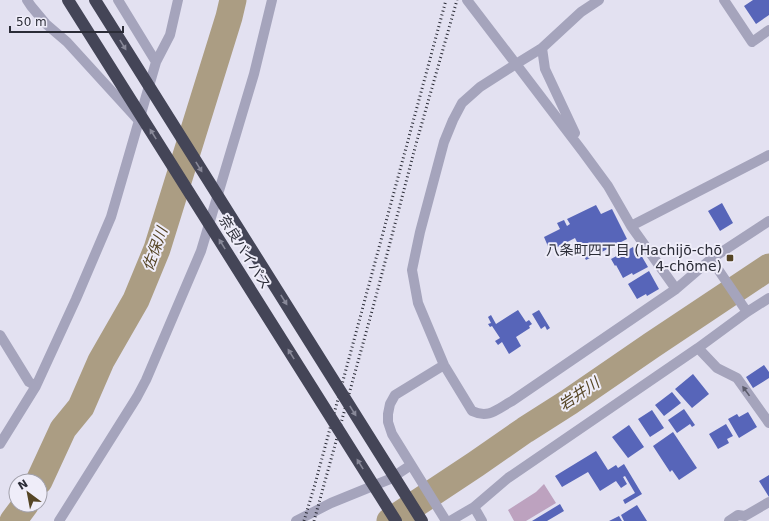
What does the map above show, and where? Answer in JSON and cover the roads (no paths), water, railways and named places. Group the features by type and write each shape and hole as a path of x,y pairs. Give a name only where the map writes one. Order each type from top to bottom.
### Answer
{"highway":[{"name":"奈良バイパス","path":"68,0 396,521"},
{"name":"奈良バイパス","path":"95,0 422,521"}],"street":[{"path":"27,0 30,6 46,24 67,42 139,122"},
{"path":"118,0 156,62"},
{"path":"0,444 36,386 76,299 111,217 156,62 170,35 178,0"},
{"path":"59,521 137,397 146,380 201,252 254,74 272,0"},
{"path":"467,0 608,186 631,226 676,289"},
{"path":"599,0 580,12 542,48 480,87 462,103 444,142 420,232 412,270 418,303 444,365 472,411 479,415 490,414 512,400 714,263 769,221"},
{"path":"727,1 752,42 769,30"},
{"path":"542,48 545,69 583,152"},
{"path":"631,226 769,155"},
{"path":"714,263 745,309"},
{"path":"444,365 395,395 390,404 388,422 392,434 446,519 474,507 508,478 698,348 745,309 769,298"},
{"path":"0,335 29,382 36,386"},
{"path":"698,348 717,368 737,378 769,423"},
{"path":"296,521 331,503 413,469"},
{"path":"729,521 738,515 745,516 769,502"},
{"path":"474,507 482,521"}],"waterway":[{"name":"佐保川","path":"43,473 63,429 81,407 101,361 136,300 157,249 233,0"},
{"name":"岩井川","path":"390,521 769,267"},
{"name":"佐保川","path":"13,521 19,513"}],"railway":[{"path":"304,521 446,0"},
{"path":"314,521 416,144 457,0"}],"place":[{"name":"八条町四丁目 (Hachijō-chō 4-chōme)","path":"730,258"}]}
